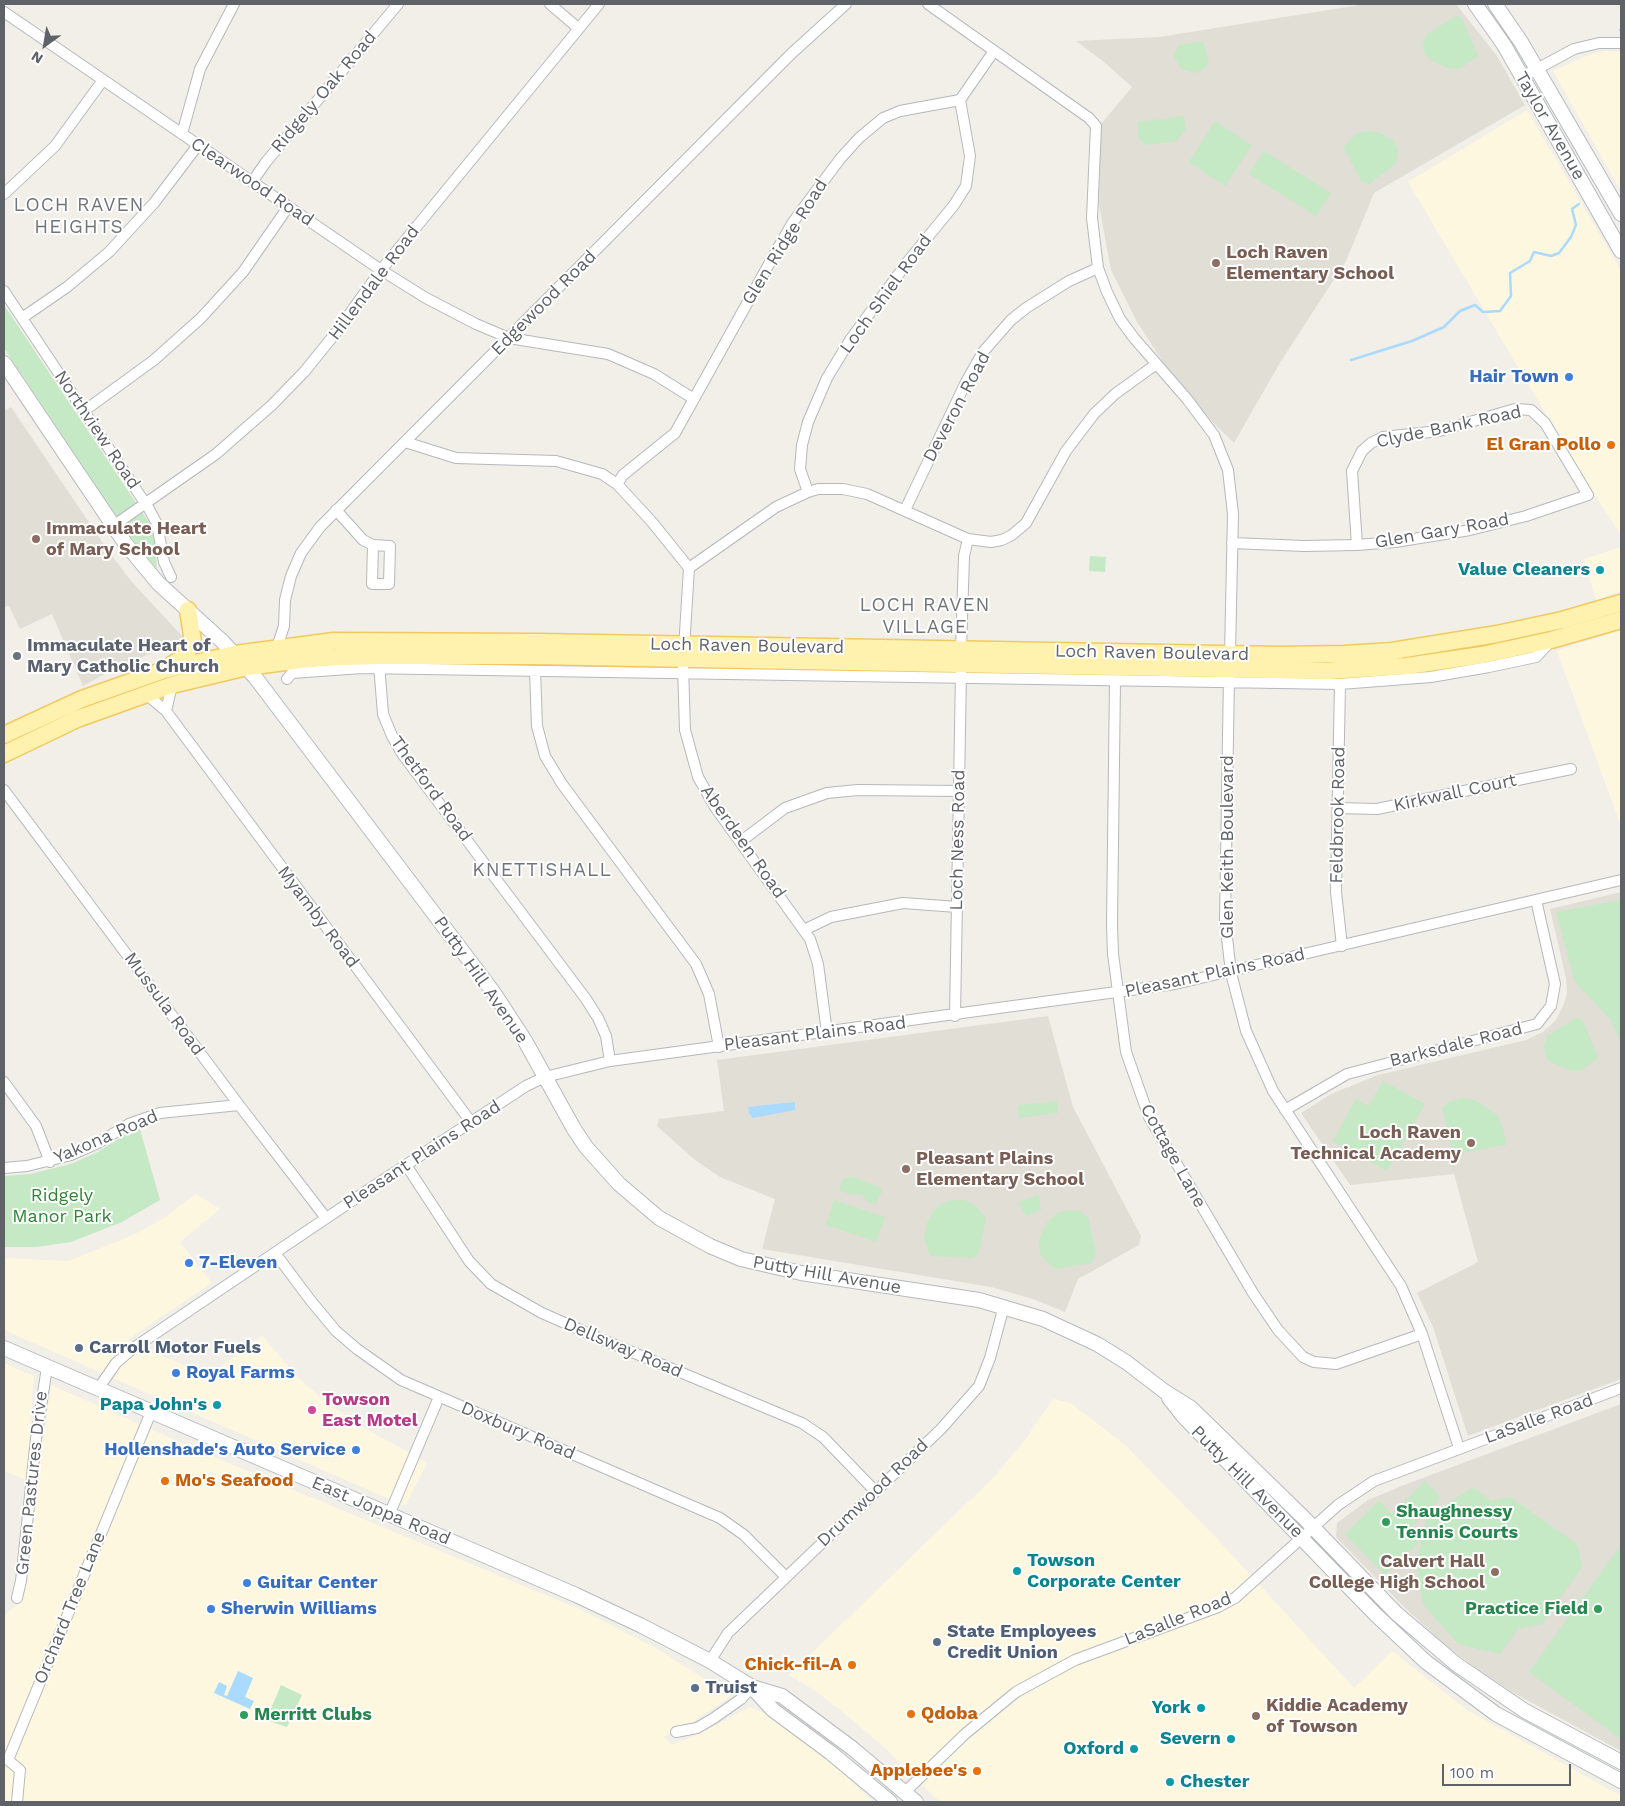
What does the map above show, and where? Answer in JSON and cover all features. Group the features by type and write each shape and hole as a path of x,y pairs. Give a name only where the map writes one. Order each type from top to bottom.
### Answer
{"main road":[{"name":"Loch Raven Boulevard","path":"1230,669 1344,654 1392,651 1497,634 1562,620 1621,603"},
{"path":"164,670 184,657 191,647 193,638 188,610"},
{"name":"Loch Raven Boulevard","path":"4,754 77,719 172,685 247,667 308,659 379,662 684,659 1327,671 1407,666 1482,655 1551,640 1621,620"},
{"name":"Loch Raven Boulevard","path":"4,735 82,699 164,670 235,654 285,646 372,640 684,659"}],"street":[{"path":"182,134 200,69 234,4"},
{"name":"Ridgely Oak Road","path":"252,182 266,162 398,4"},
{"path":"550,4 578,28"},
{"name":"Hillendale Road","path":"113,526 216,454 272,405 320,354 381,270 599,4"},
{"name":"Edgewood Road","path":"285,646 284,626 287,588 295,565 308,542 336,510 791,54 846,4"},
{"path":"928,4 994,51 960,100"},
{"name":"Taylor Avenue","path":"1475,4 1504,45 1621,251"},
{"name":"Taylor Avenue","path":"1495,4 1536,68 1621,213"},
{"name":"Clearwood Road","path":"4,12 381,270 443,308 509,338 608,354 654,374 694,399"},
{"path":"1522,77 1573,50 1599,43 1621,43"},
{"name":"Glen Keith Boulevard","path":"994,51 1089,118 1096,126 1092,218 1098,268 1120,319 1155,365 1202,417 1222,451 1232,493 1225,900 1231,973 1250,1043 1264,1074 1285,1110 1385,1259 1411,1305 1459,1448"},
{"path":"4,194 55,146 104,80"},
{"name":"Glen Ridge Road","path":"617,484 675,433 778,247 822,181 840,159 859,138 883,118 900,110 960,100"},
{"name":"Loch Shiel Road","path":"808,492 800,469 802,445 808,422 827,378 850,340 909,260 954,205 966,186 970,156 960,100"},
{"path":"22,318 67,287 109,252 154,203 198,145"},
{"path":"1573,166 1589,179 1604,206 1614,213 1621,213"},
{"path":"84,411 154,360 201,318 243,272 288,207"},
{"name":"Deveron Road","path":"905,510 966,382 983,352 1011,320 1026,308 1069,281 1098,268"},
{"name":"Northview Road","path":"4,291 146,504 157,524 164,562 171,576"},
{"name":"Putty Hill Avenue","path":"4,363 113,526 147,571 247,667 494,993 581,1140 619,1184 659,1218 710,1246 741,1259 783,1270 967,1298 1004,1306 1052,1322 1097,1344 1126,1362 1164,1391 1184,1417 1307,1532 1396,1613 1456,1664 1525,1711 1621,1762"},
{"path":"405,442 441,454 471,460 556,460 585,468 617,484 652,522 689,568 776,507 808,492 828,489 855,491 905,510 968,539 991,542 1002,540 1020,530 1033,515 1076,435 1101,407 1155,365"},
{"name":"Clyde Bank Road","path":"1357,545 1352,471 1362,451 1371,442 1383,437 1439,431 1515,409 1531,410 1545,423 1588,494"},
{"name":"Glen Gary Road","path":"1232,543 1304,546 1395,542 1470,530 1526,516 1588,494"},
{"path":"336,510 363,540 373,545"},
{"name":"Loch Ness Road","path":"955,1016 961,664 964,556 968,539"},
{"name":"Aberdeen Road","path":"689,568 683,715 693,762 706,792 804,930 818,964 827,1033"},
{"name":"Edgewood Road","path":"284,626 285,646"},
{"name":"Loch Raven Boulevard","path":"287,679 292,673 379,662 535,671 684,659 961,664 1116,681 1230,669 1340,684 1431,677 1489,667 1536,657 1551,640"},
{"name":"Thetford Road","path":"379,662 383,714 396,742 586,998 606,1036 610,1061"},
{"path":"535,671 537,726 545,756 562,784 696,964 709,994 719,1047"},
{"name":"Cottage Lane","path":"1116,681 1112,924 1118,993 1126,1052 1149,1117 1253,1293 1278,1330 1304,1357 1325,1364 1336,1364 1422,1334"},
{"name":"Feldbrook Road","path":"1340,684 1336,892 1342,946"},
{"path":"166,711 172,685"},
{"name":"Myamby Road","path":"146,694 166,711 471,1122"},
{"name":"Kirkwall Court","path":"1338,808 1377,809 1571,769"},
{"name":"Mussula Road","path":"4,790 239,1105 326,1218"},
{"path":"740,842 785,808 827,793 858,790 959,791"},
{"name":"Pleasant Plains Road","path":"98,1389 116,1363 127,1353 471,1122 526,1086 545,1077 610,1061 1118,993 1231,973 1621,880"},
{"name":"Barksdale Road","path":"1285,1110 1347,1074 1537,1024 1551,1006 1555,984 1536,900"},
{"path":"804,930 831,917 902,903 957,907"},
{"path":"4,1082 36,1126 50,1162"},
{"name":"Yakona Road","path":"4,1168 50,1162 80,1152 141,1119 160,1113 239,1105"},
{"name":"Dellsway Road","path":"406,1165 470,1261 491,1284 542,1313 600,1339 802,1423 823,1438 875,1491"},
{"name":"Doxbury Road","path":"275,1254 336,1331 401,1380 720,1518 744,1535 786,1577"},
{"name":"Drumwood Road","path":"710,1661 728,1633 941,1428 979,1386 986,1371 1004,1306"},
{"name":"East Joppa Road","path":"4,1348 601,1606 710,1661 752,1686 782,1696 852,1748 916,1802"},
{"name":"Green Pastures Drive","path":"17,1598 21,1581 36,1438 47,1367"},
{"name":"LaSalle Road","path":"905,1792 982,1718 1016,1692 1089,1654 1218,1607 1235,1598 1338,1505 1374,1481 1621,1388"},
{"path":"389,1515 439,1397"},
{"name":"Orchard Tree Lane","path":"17,1802 20,1770 8,1760 151,1412"},
{"name":"Putty Hill Avenue","path":"1307,1532 1398,1638 1445,1677 1496,1714 1621,1781"},
{"path":"676,1732 697,1728 714,1718 741,1699 752,1686"},
{"name":"East Joppa Road","path":"752,1686 773,1710 831,1753 891,1802"},
{"path":"891,1802 905,1792"}],"shaded area":[{"path":"1366,4 1456,4 1497,56 1525,105 1374,193 1346,261 1281,361 1234,443 1183,393 1137,322 1111,270 1099,205 1101,124 1132,87 1104,62 1076,41 1159,37"},
{"path":"1606,51 1621,52 1621,191 1553,71 1591,54"},
{"path":"1527,110 1621,271 1621,535 1587,483 1408,182"},
{"path":"11,407 107,549 131,581 185,639 114,669 83,686 52,614 20,629 9,606 4,607 4,411"},
{"path":"1621,547 1621,591 1596,600 1584,559"},
{"path":"1621,630 1621,826 1557,651"},
{"name":"Loch Raven Technical Academy","path":"1621,892 1621,1379 1468,1436 1433,1327 1417,1293 1478,1262 1454,1174 1350,1185 1301,1113 1331,1094 1378,1075 1526,1040 1543,1032 1556,1020 1567,993 1566,978 1550,909"},
{"name":"Pleasant Plains Elementary School","path":"1048,1016 1073,1107 1141,1236 1139,1245 1078,1279 1065,1312 1033,1299 991,1287 762,1249 775,1199 720,1177 695,1160 657,1126 659,1119 724,1111 717,1060"},
{"path":"196,1194 220,1209 180,1242 212,1283 127,1340 209,1376 262,1335 294,1374 319,1396 354,1422 427,1463 405,1506 4,1330 4,1258 68,1261 133,1235 161,1220"},
{"path":"4,1363 34,1376 26,1480 4,1471"},
{"path":"51,1385 200,1451 579,1609 656,1648 731,1696 693,1722 664,1737 672,1745 701,1733 750,1707 765,1714 825,1758 874,1802 4,1802 4,1616 21,1601"},
{"path":"1053,1399 1071,1403 1125,1445 1223,1545 1354,1688 1392,1651 1467,1710 1621,1796 1621,1802 940,1802 887,1750 850,1718 817,1692 789,1675 996,1475 1027,1437"},
{"name":"Calvert Hall College High School","path":"1621,1404 1621,1751 1512,1692 1473,1666 1441,1641 1403,1606 1336,1537 1337,1523 1368,1500"}],"green space":[{"path":"1456,16 1462,18 1478,56 1461,68 1451,69 1432,61 1425,55 1423,45 1427,34"},
{"path":"1203,41 1209,63 1203,70 1194,73 1180,68 1174,56 1179,45"},
{"path":"1184,116 1186,130 1175,142 1146,145 1139,139 1137,122"},
{"path":"1215,121 1252,145 1225,186 1189,162"},
{"path":"1368,131 1379,132 1388,137 1395,143 1398,152 1396,163 1369,184 1362,182 1343,147 1358,133"},
{"path":"1264,151 1331,193 1316,216 1249,174"},
{"path":"4,305 148,521 154,533 157,569 128,534 4,348"},
{"path":"1090,556 1106,557 1105,572 1089,571"},
{"path":"1621,900 1621,1043 1611,1020 1575,982 1556,912"},
{"path":"1576,1018 1583,1020 1598,1058 1582,1070 1572,1071 1552,1063 1546,1057 1544,1047 1547,1036"},
{"path":"1383,1081 1425,1104 1387,1171 1333,1141 1356,1099 1369,1106"},
{"path":"1464,1098 1475,1100 1497,1115 1504,1131 1506,1145 1460,1153 1451,1147 1442,1107 1451,1101"},
{"path":"1057,1101 1058,1113 1019,1118 1018,1105"},
{"name":"Ridgely Manor Park","path":"139,1126 160,1200 122,1222 71,1242 36,1247 4,1247 4,1176 30,1174 71,1164 96,1153"},
{"path":"851,1176 883,1189 876,1204 866,1201 864,1196 852,1195 839,1190 842,1180"},
{"path":"1039,1195 1041,1210 1026,1216 1019,1202"},
{"path":"834,1200 885,1217 876,1242 826,1225"},
{"path":"952,1200 964,1200 974,1204 986,1218 979,1253 972,1258 930,1256 926,1245 924,1237 927,1223 933,1212 941,1204"},
{"path":"1069,1210 1080,1211 1088,1217 1096,1254 1092,1263 1057,1269 1051,1266 1040,1254 1039,1242 1042,1231 1048,1221 1058,1213"},
{"name":"Shaughnessy Tennis Courts","path":"1425,1481 1441,1498 1407,1531 1419,1543 1385,1575 1345,1534 1379,1501 1392,1514"},
{"path":"1473,1487 1491,1501 1510,1497 1577,1544 1582,1567 1542,1624 1518,1629 1500,1654 1458,1644 1423,1604 1419,1584 1417,1562 1426,1518"},
{"name":"Practice Field","path":"1621,1545 1621,1739 1529,1672"},
{"path":"281,1685 302,1695 287,1727 266,1720"}],"water":[{"path":"795,1102 795,1110 753,1118 749,1113 748,1107"},
{"path":"238,1671 253,1678 245,1697 254,1701 250,1709 214,1693 219,1682 227,1686 224,1695 227,1696"}],"waterway":[{"path":"1351,360 1412,341 1444,327 1460,311 1475,305 1483,312 1500,311 1511,296 1510,273 1530,261 1534,252 1551,256 1559,253 1571,237 1576,225 1572,209 1579,204"}],"place":[{"name":"Loch Raven Elementary School","path":"1216,263"},
{"name":"Hair Town","path":"1569,377"},
{"name":"El Gran Pollo","path":"1611,445"},
{"name":"Immaculate Heart of Mary School","path":"36,539"},
{"name":"Value Cleaners","path":"1600,570"},
{"name":"Immaculate Heart of Mary Catholic Church","path":"17,656"},
{"name":"Loch Raven Technical Academy","path":"1471,1143"},
{"name":"Pleasant Plains Elementary School","path":"906,1169"},
{"name":"7-Eleven","path":"189,1263"},
{"name":"Carroll Motor Fuels","path":"79,1348"},
{"name":"Royal Farms","path":"176,1373"},
{"name":"Papa John's","path":"217,1405"},
{"name":"Towson East Motel","path":"312,1410"},
{"name":"Hollenshade's Auto Service","path":"356,1450"},
{"name":"Mo's Seafood","path":"165,1481"},
{"name":"Shaughnessy Tennis Courts","path":"1386,1522"},
{"name":"Towson Corporate Center","path":"1017,1571"},
{"name":"Calvert Hall College High School","path":"1495,1572"},
{"name":"Guitar Center","path":"247,1583"},
{"name":"Sherwin Williams","path":"211,1609"},
{"name":"Practice Field","path":"1598,1609"},
{"name":"State Employees Credit Union","path":"937,1642"},
{"name":"Chick-fil-A","path":"852,1665"},
{"name":"Truist","path":"695,1688"},
{"name":"York","path":"1201,1708"},
{"name":"Qdoba","path":"911,1714"},
{"name":"Merritt Clubs","path":"244,1715"},
{"name":"Kiddie Academy of Towson","path":"1256,1716"},
{"name":"Severn","path":"1231,1739"},
{"name":"Oxford","path":"1134,1749"},
{"name":"Applebee's","path":"977,1771"},
{"name":"Chester","path":"1170,1782"}],"district":[{"name":"LOCH RAVEN HEIGHTS","path":"79,216"},
{"name":"LOCH RAVEN VILLAGE","path":"925,616"},
{"name":"KNETTISHALL","path":"542,870"}]}
